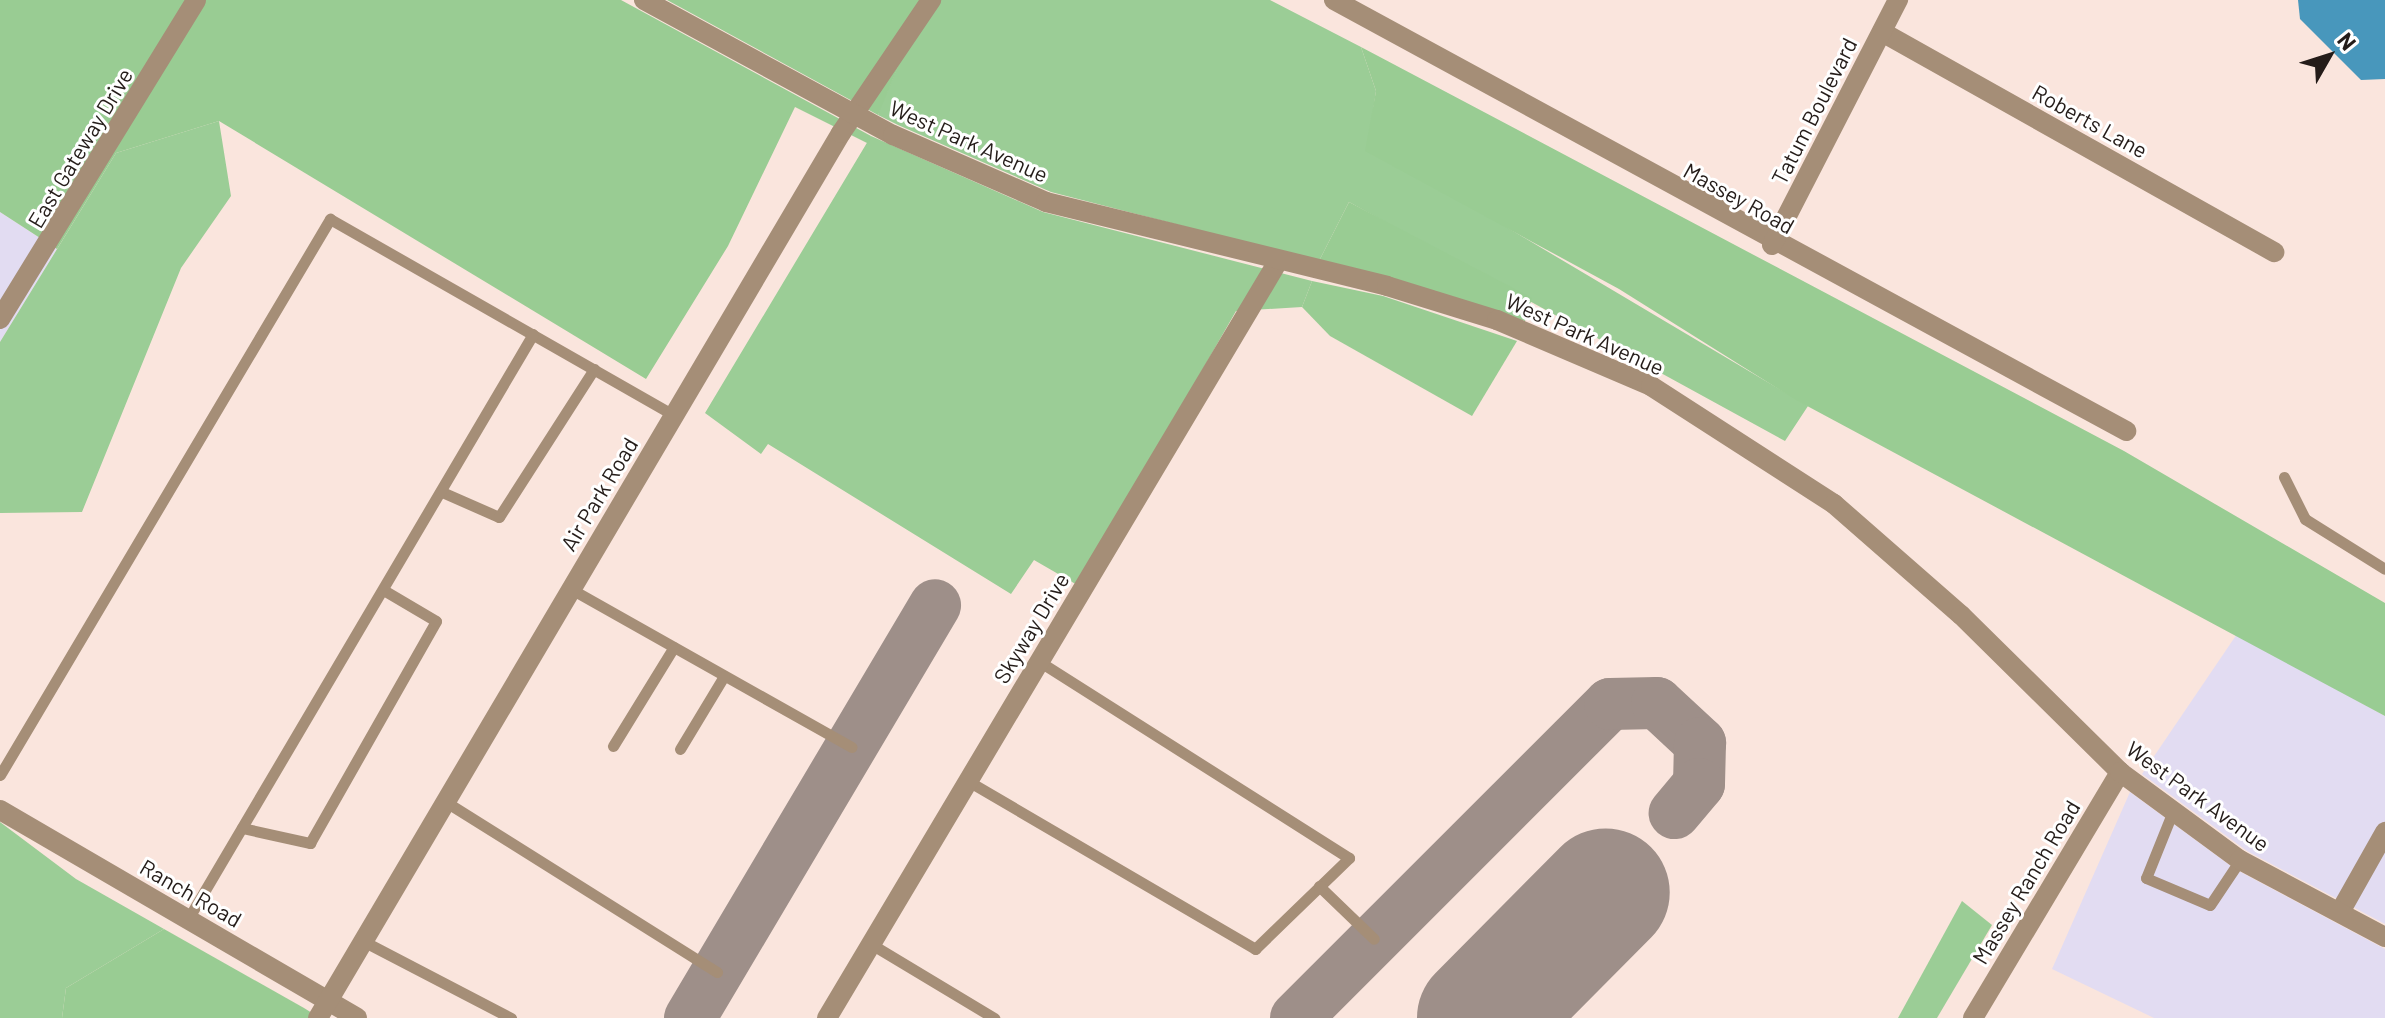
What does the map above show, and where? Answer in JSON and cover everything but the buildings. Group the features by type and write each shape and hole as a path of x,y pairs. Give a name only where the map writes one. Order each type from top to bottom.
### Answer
{"street":[{"name":"East Gateway Drive","path":"3,310 196,0"},
{"name":"West Park Avenue","path":"644,0 853,113 1046,202 1497,320 1651,386 1834,504 1961,615 2120,772 2240,860 2385,937"},
{"name":"Air Park Road","path":"323,1009 853,113 931,0"},
{"name":"Massey Road","path":"1334,0 1772,245 2126,431"},
{"name":"Tatum Boulevard","path":"1772,245 1898,0"},
{"name":"Roberts Lane","path":"1882,32 2274,252"},
{"name":"Skyway Drive","path":"827,1018 1277,263"},
{"name":"Massey Ranch Road","path":"1973,1018 2120,772"},
{"name":"Ranch Road","path":"0,810 188,919 323,1009 357,1018"},
{"path":"2340,912 2385,832"}],"lane":[{"path":"0,775 330,219 674,415"},
{"path":"188,919 385,591 533,334"},
{"path":"442,492 499,517 594,369"},
{"path":"2284,477 2305,519 2385,569"},
{"path":"571,589 851,747"},
{"path":"242,828 310,843 436,621 385,591"},
{"path":"613,746 674,647"},
{"path":"968,781 1255,949 1349,858 1039,661"},
{"path":"680,749 724,676"},
{"path":"446,802 717,972"},
{"path":"2173,811 2146,878 2210,905 2240,860"},
{"path":"1319,886 1374,939"},
{"path":"363,941 511,1018"},
{"path":"871,944 994,1018"}],"shaded area":[{"path":"0,212 57,249 0,342"},
{"path":"2237,634 2385,716 2385,924 2247,851 2142,774"},
{"path":"2130,792 2235,869 2385,949 2385,1018 2154,1018 2052,969"}],"green space":[{"path":"0,0 621,0 871,136 869,144 795,107 728,246 646,379 219,121 116,153 57,249 0,212"},
{"path":"667,0 941,0 908,43 878,115"},
{"path":"941,0 1270,0 1361,47 1376,91 1368,145 1808,406 1785,441 1349,202 1319,261 1051,192 898,125 878,115 880,108 908,43"},
{"path":"1361,47 2124,451 2385,603 2385,716 1796,400 1619,289 1365,151 1376,91"},
{"path":"219,121 231,196 181,268 82,512 0,513 0,342 116,153"},
{"path":"871,136 1043,212 1312,281 1302,307 1236,311 1079,586 1034,560 1011,594 768,444 761,454 705,413"},
{"path":"1349,202 1532,298 1525,321 1319,261"},
{"path":"1312,281 1383,296 1517,341 1472,416 1330,336 1302,307"},
{"path":"0,822 76,879 164,929 66,988 62,1018 0,1018"},
{"path":"1962,901 1992,925 1937,1018 1898,1018"},
{"path":"164,929 320,1018 62,1018 66,988"}],"water":[{"path":"2298,0 2385,0 2385,79 2361,80 2300,19"}],"taxiway":[{"path":"690,1018 935,605"},
{"path":"1296,1018 1610,704 1657,703 1700,743 1699,784 1675,813"}],"runway":[{"path":"1481,1018 1606,892"}]}
